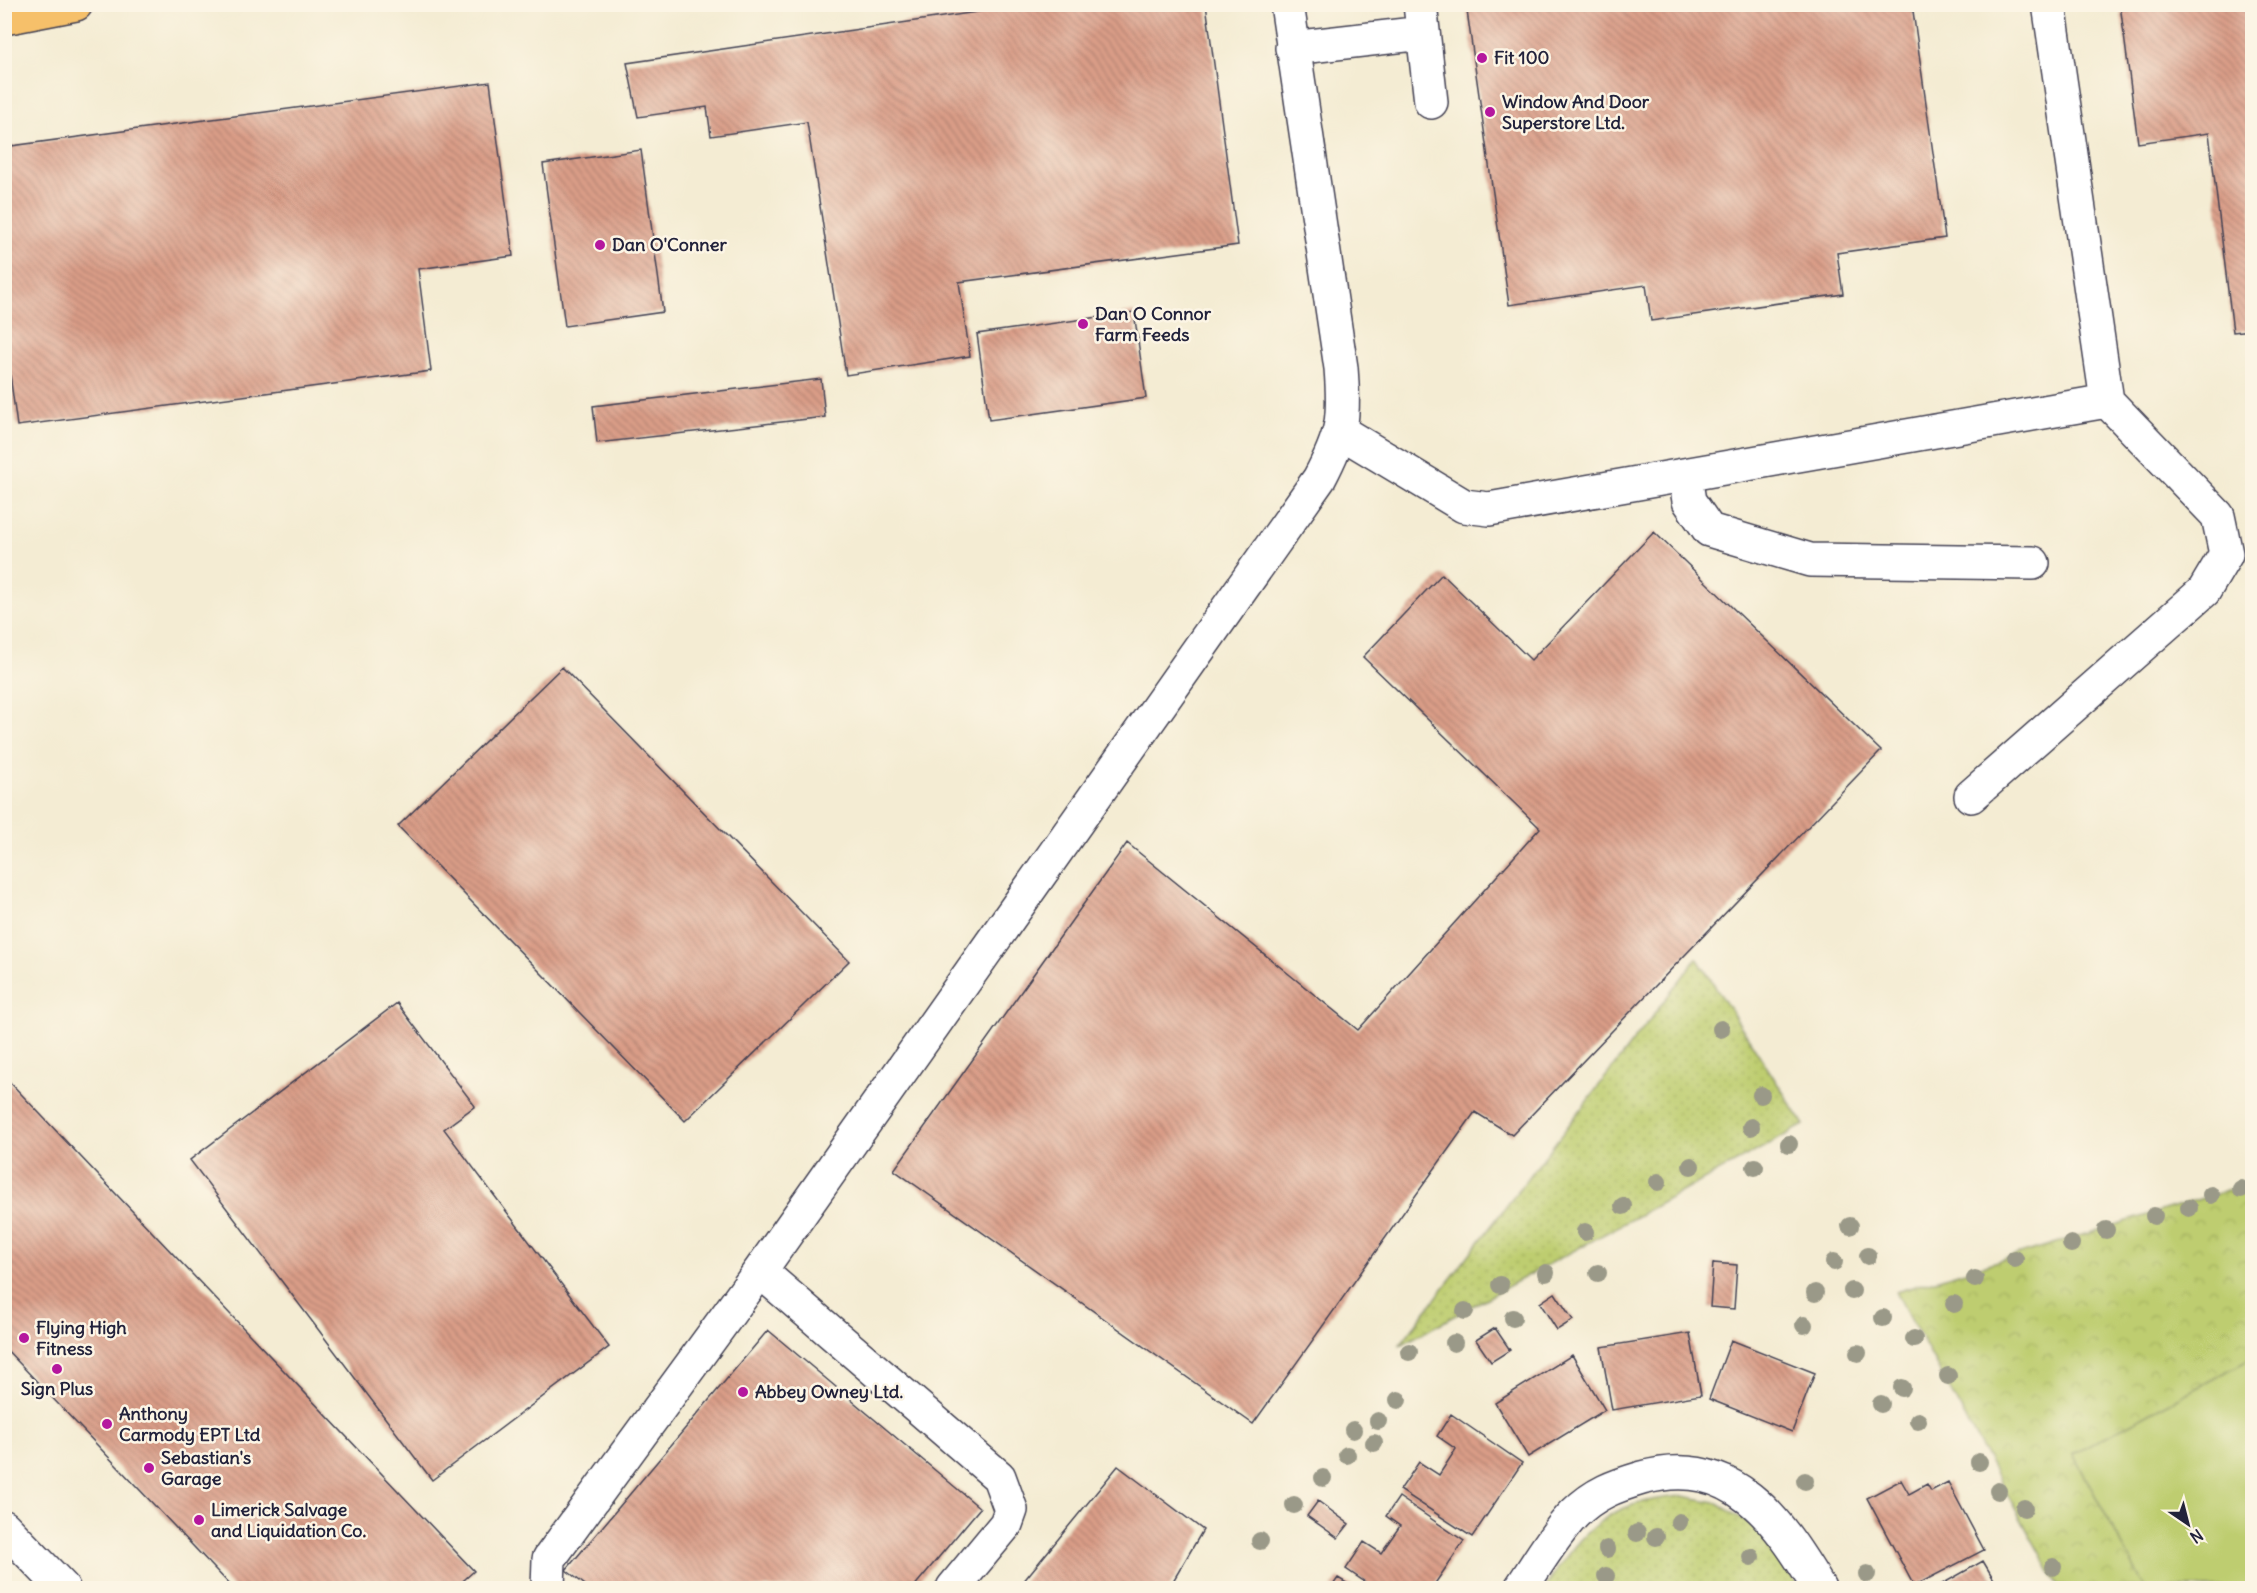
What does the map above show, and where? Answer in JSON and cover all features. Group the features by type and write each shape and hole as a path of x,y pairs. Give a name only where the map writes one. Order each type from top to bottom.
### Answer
{"main road":[{"path":"4,18 76,4"}],"street":[{"path":"548,1588 549,1559 760,1271 1319,479 1341,432 1343,400 1341,368 1287,4"},
{"path":"1971,796 2204,591 2226,554 2218,516 2107,400 2049,4"},
{"path":"1292,48 1421,19 1431,102"},
{"path":"1341,432 1464,506 1489,509 2107,400"},
{"path":"1685,476 1689,501 1708,530 1810,561 2032,562"},
{"path":"760,1271 999,1477 1011,1510 1006,1524 953,1588"},
{"path":"1521,1588 1575,1514 1611,1487 1658,1474 1696,1473 1721,1481 1746,1495 1777,1523 1819,1588"},
{"path":"4,1527 63,1588"}],"green space":[{"path":"1697,958 1804,1125 1399,1346"},
{"path":"2252,1183 2252,1588 2059,1588 1896,1292"},
{"path":"2252,1358 2252,1588 2145,1588 2073,1454"},
{"path":"1683,1496 1715,1502 1759,1529 1777,1547 1798,1588 1545,1588 1572,1549 1600,1521 1635,1504"}],"building":[{"path":"1032,4 1206,4 1238,245 959,282 970,356 846,375 807,122 711,136 707,107 638,117 627,63"},
{"path":"1466,4 1912,4 1945,238 1837,253 1843,294 1651,321 1646,285 1509,305"},
{"path":"2120,4 2252,4 2252,330 2233,332 2209,133 2138,143"},
{"path":"490,82 513,256 418,269 431,371 17,426 4,330 4,147"},
{"path":"641,150 663,312 565,326 543,164"},
{"path":"1134,312 1146,398 989,420 977,334"},
{"path":"821,379 825,417 597,443 593,406"},
{"path":"1654,532 1881,751 1512,1135 1475,1112 1253,1424 894,1170 1127,843 1358,1030 1540,828 1363,657 1442,574 1531,660"},
{"path":"562,667 849,961 685,1121 398,826"},
{"path":"397,1003 475,1106 444,1129 609,1347 432,1480 190,1160"},
{"path":"4,1076 474,1571 455,1588 233,1588 4,1347"},
{"path":"1713,1263 1737,1265 1734,1309 1710,1307"},
{"path":"1555,1293 1573,1320 1557,1330 1540,1303"},
{"path":"1495,1328 1510,1350 1491,1362 1476,1340"},
{"path":"768,1330 980,1508 913,1588 589,1588 566,1570"},
{"path":"1690,1333 1701,1395 1612,1410 1601,1347"},
{"path":"1731,1340 1815,1373 1792,1432 1709,1399"},
{"path":"1572,1355 1605,1410 1528,1457 1495,1403"},
{"path":"1451,1414 1522,1463 1472,1537 1400,1490 1419,1462 1439,1475 1456,1449 1437,1436"},
{"path":"1118,1466 1203,1530 1169,1588 1018,1588"},
{"path":"1901,1480 1909,1494 1927,1484 1931,1491 1948,1482 1984,1550 1914,1586 1867,1498"},
{"path":"1399,1497 1464,1541 1432,1588 1374,1588 1346,1569 1364,1542 1381,1553 1400,1526 1386,1516"},
{"path":"1318,1501 1349,1524 1338,1538 1307,1516"},
{"path":"1983,1561 1999,1588 1935,1588"},
{"path":"1338,1578 1355,1588 1331,1588"}],"place":[{"name":"Fit 100","path":"1482,58"},
{"name":"Window And Door Superstore Ltd.","path":"1490,112"},
{"name":"Dan O'Conner","path":"600,245"},
{"name":"Dan O Connor Farm Feeds","path":"1083,324"},
{"name":"Flying High Fitness","path":"24,1338"},
{"name":"Sign Plus","path":"57,1369"},
{"name":"Abbey Owney Ltd.","path":"743,1392"},
{"name":"Anthony Carmody EPT Ltd","path":"107,1424"},
{"name":"Sebastian's Garage","path":"149,1468"},
{"name":"Limerick Salvage and Liquidation Co.","path":"199,1520"}]}
